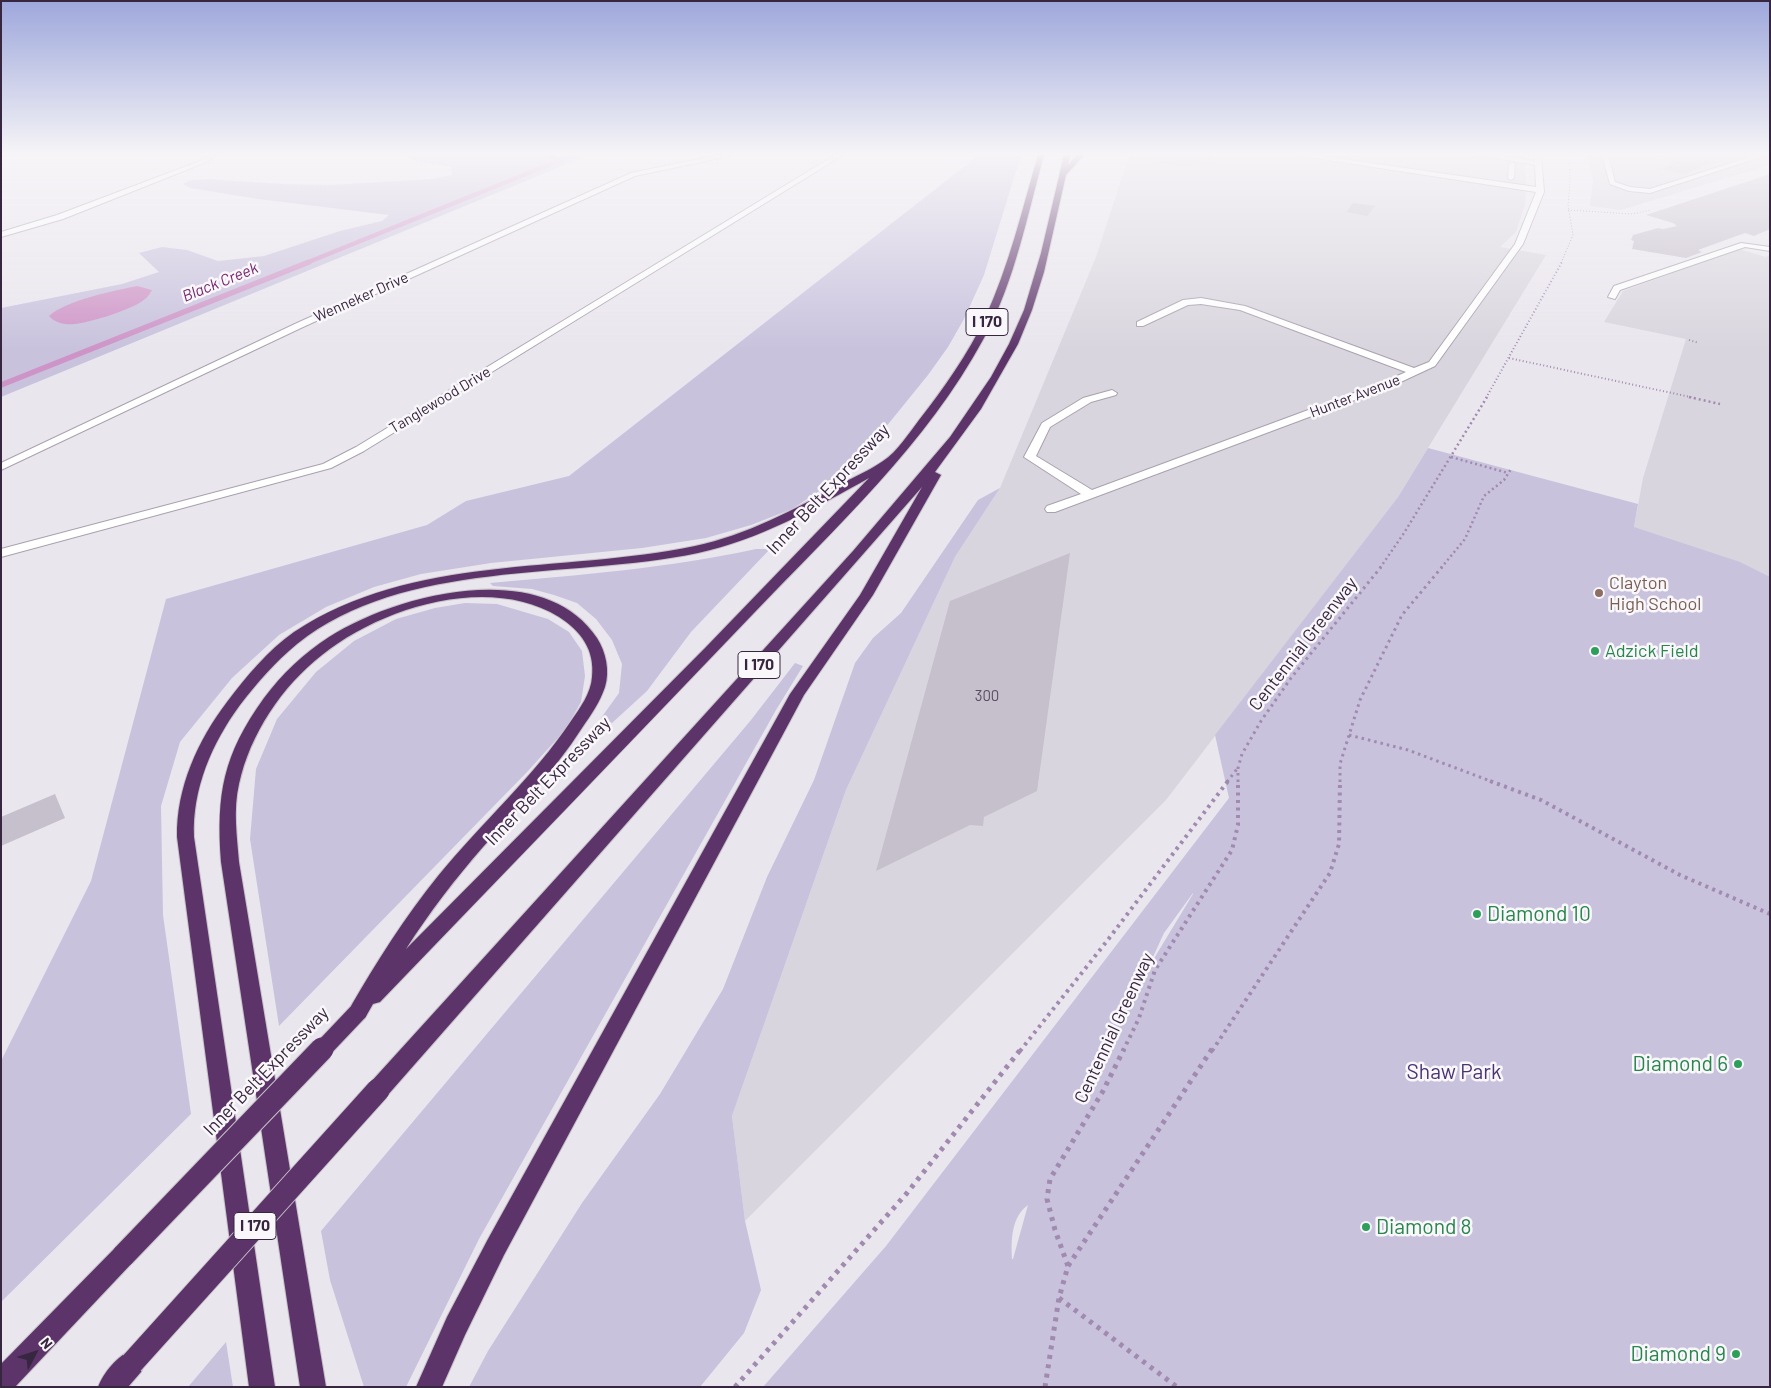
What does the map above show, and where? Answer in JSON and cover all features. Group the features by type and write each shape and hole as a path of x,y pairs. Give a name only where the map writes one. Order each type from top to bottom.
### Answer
{"highway":[{"name":"Inner Belt Expressway","path":"1,1383 358,1012 707,654 886,464 944,394 980,335 993,309 1010,263 1023,220"},
{"name":"I 170","path":"111,1387 858,554 933,467 962,430 1003,365 1028,310 1038,278 1052,220"},
{"path":"429,1387 456,1326 496,1247 797,694 866,595 962,430"},
{"path":"262,1387 185,830 190,792 204,752 226,712 272,659 300,635 342,611 382,594 423,583 466,575 616,561 697,549 734,539 770,526 886,464"},
{"path":"313,1387 230,862 227,818 231,784 243,746 263,712 285,683 307,659 333,640 367,620 404,606 437,597 478,593 512,595 541,602 563,611 582,627 595,643 601,664 598,685 586,710 571,734 548,763 460,862 424,906 387,960 358,1012"}],"street":[{"path":"1,235 51,220"},
{"name":"Wenneker Drive","path":"1,467 300,325 532,220"},
{"name":"Tanglewood Drive","path":"1,554 296,476 327,466 360,450 736,220"},
{"name":"Hunter Avenue","path":"1051,509 1388,384 1432,364 1519,244 1526,220"},
{"path":"1612,297 1617,288 1744,246 1770,249"},
{"path":"1140,324 1186,302 1209,302 1242,308 1415,372"},
{"path":"1090,494 1030,457 1046,425 1087,400 1112,393"}],"path":[{"name":"Centennial Greenway","path":"1068,1266 1055,1230 1047,1199 1050,1179 1103,1091 1139,1018 1154,970 1193,913 1232,850 1238,826 1238,768 1242,754 1260,721 1291,678 1386,561 1451,457 1509,358 1564,258 1573,235 1570,220"},
{"path":"1689,340 1700,342"},
{"path":"1509,358 1720,404"},
{"path":"1045,1387 1060,1298 1068,1266 1330,873 1338,844 1340,764 1360,700 1402,615 1465,539 1484,496 1504,480 1510,471 1451,457"},
{"path":"1349,735 1408,750 1541,800 1680,875 1770,914"},
{"path":"735,1387 907,1194 1101,948 1238,768"},
{"path":"1060,1298 1177,1387"}],"shaded area":[{"path":"1108,220 1520,220 1516,232 1500,247 1546,255 1398,497 1166,800 745,1221 732,1116 846,790 955,557 1000,488 1096,257"},
{"path":"1739,249 1766,257 1770,255 1770,894 1634,527 1643,478 1686,339 1604,322 1623,291"},
{"path":"137,286 152,290 139,303 111,315 71,324 57,322 49,316 57,310 78,301 103,293"}],"green space":[{"path":"432,220 1,397 1,308 122,284 159,272 139,253 162,247 187,250 218,261 264,256 340,231 382,221"},
{"path":"896,220 1001,220 984,275 964,319 948,347 928,375 881,433 824,488 792,509 751,525 706,538 642,548 491,563 421,574 374,587 326,607 279,635 232,678 180,742 161,806 163,915 191,1114 1,1302 1,1061 91,881 166,599 427,525 466,501 569,476"},
{"name":"Shaw Park","path":"1428,448 1638,504 1634,527 1740,562 1770,577 1770,1387 763,1387 886,1246 1229,798 1215,735 1398,497","holes":["1193,894 1147,970 1164,933","1028,1205 1013,1259 1012,1259 1012,1237 1015,1223 1022,1210"]},
{"path":"1000,488 955,557 846,790 732,1116 745,1221 761,1290 744,1333 700,1387 469,1387 488,1351 582,1203 660,1094 723,989 767,877 814,780 855,663 873,638 901,613 978,500"},
{"path":"756,549 770,549 691,632 647,691 612,723 601,718 619,693 622,664 612,640 596,619 577,603 554,595 532,589 493,586 490,583 657,566"},
{"path":"465,603 497,604 548,619 569,632 582,651 585,676 581,702 565,730 528,771 279,1026 250,839 256,769 277,719 316,672 354,641 396,619 435,608"},
{"path":"795,663 803,666 776,710 479,1239 406,1387 364,1387 330,1280 321,1231 751,720"},
{"path":"226,1342 233,1387 188,1387"}],"building":[{"path":"1662,220 1770,220 1770,229 1754,236 1745,233 1698,250 1702,252 1686,258 1632,249 1634,241 1631,240 1633,235 1658,228 1663,229 1677,226"},
{"path":"1070,553 1037,791 984,817 983,826 970,825 876,871 950,601"},
{"path":"55,794 65,818 1,846 1,817"}],"waterway":[{"name":"Black Creek","path":"306,263 413,220"},
{"name":"Black Creek","path":"1,385 309,262"}],"place":[{"name":"Clayton High School","path":"1599,593"},
{"name":"Adzick Field","path":"1595,651"},
{"name":"Diamond 10","path":"1477,914"},
{"name":"Diamond 6","path":"1738,1064"},
{"name":"Diamond 8","path":"1366,1227"},
{"name":"Diamond 9","path":"1736,1354"}]}
